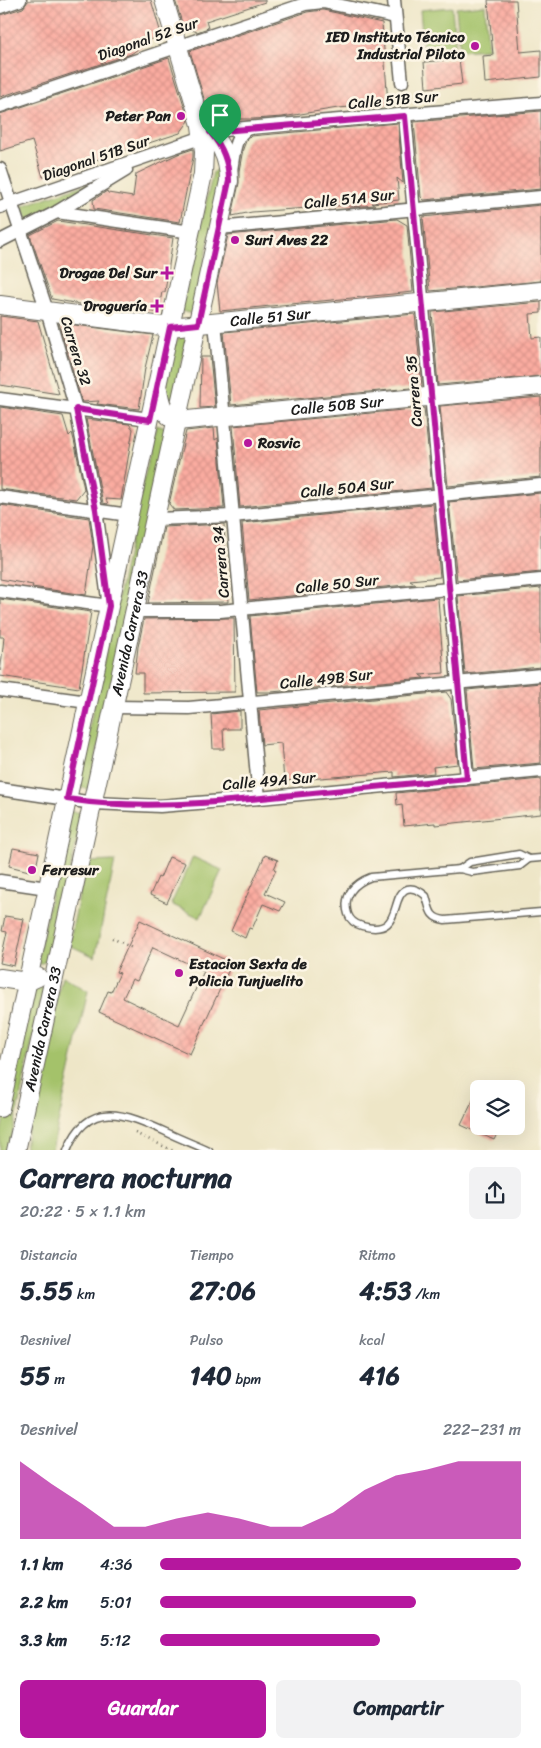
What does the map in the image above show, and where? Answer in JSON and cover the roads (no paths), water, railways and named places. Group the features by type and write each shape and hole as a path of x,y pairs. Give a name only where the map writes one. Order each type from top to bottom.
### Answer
{"main road":[{"name":"Avenida Carrera 33","path":"0,1108 4,1074 27,982 203,174 204,131 164,0"},
{"name":"Avenida Carrera 33","path":"16,1150 177,421 207,323 219,228 229,181 229,171 224,154 204,131"},
{"name":"Calle 51 Sur","path":"0,305 170,327 541,291"},
{"path":"157,386 163,409 171,418 177,421"},
{"name":"Calle 50B Sur","path":"177,421 541,386"},
{"path":"0,978 27,982 57,967"}],"street":[{"path":"0,7 20,0"},
{"path":"394,0 402,82"},
{"name":"Diagonal 52 Sur","path":"0,106 305,4 316,2 337,4 395,17"},
{"name":"Calle 51B Sur","path":"204,131 405,116 541,103"},
{"name":"Carrera 35","path":"405,116 467,778"},
{"path":"229,181 238,137 241,132 248,128"},
{"name":"Diagonal 51B Sur","path":"6,205 136,162 204,131"},
{"path":"0,241 57,212 120,174 136,162"},
{"name":"Carrera 32","path":"0,169 6,205 20,231 47,310 76,409 96,510 109,606"},
{"name":"Calle 51A Sur","path":"219,228 541,197"},
{"path":"57,212 190,232"},
{"name":"Carrera 34","path":"207,323 224,417 259,798"},
{"path":"0,398 150,420"},
{"name":"Calle 50A Sur","path":"156,519 233,516 541,485"},
{"path":"0,497 129,515"},
{"name":"Calle 50 Sur","path":"135,611 220,611 541,580"},
{"path":"0,591 109,606"},
{"name":"Calle 49B Sur","path":"114,707 190,708 541,675"},
{"path":"0,690 88,702"},
{"name":"Calle 49A Sur","path":"0,789 93,803 160,806 541,771"},
{"path":"0,881 47,888"}],"lane":[{"path":"460,869 470,862 519,854 529,859 541,858"},
{"path":"529,859 520,866 472,872 460,869 371,876 351,888 346,901 348,916 355,924 368,928 383,926 393,918 400,894 406,889 414,888 426,896 432,914 437,919 445,920 541,912"},
{"path":"67,1150 76,1132 85,1123 105,1114 116,1114 141,1121 209,1150"}],"place":[{"name":"IED Instituto Técnico Industrial Piloto","path":"475,46"},
{"name":"Peter Pan","path":"181,116"},
{"name":"Suri Aves 22","path":"235,240"},
{"name":"Drogae Del Sur","path":"167,273"},
{"name":"Droguería","path":"157,306"},
{"name":"Rosvic","path":"248,443"},
{"name":"Ferresur","path":"32,870"},
{"name":"Estacion Sexta de Policia Tunjuelito","path":"179,973"}]}
